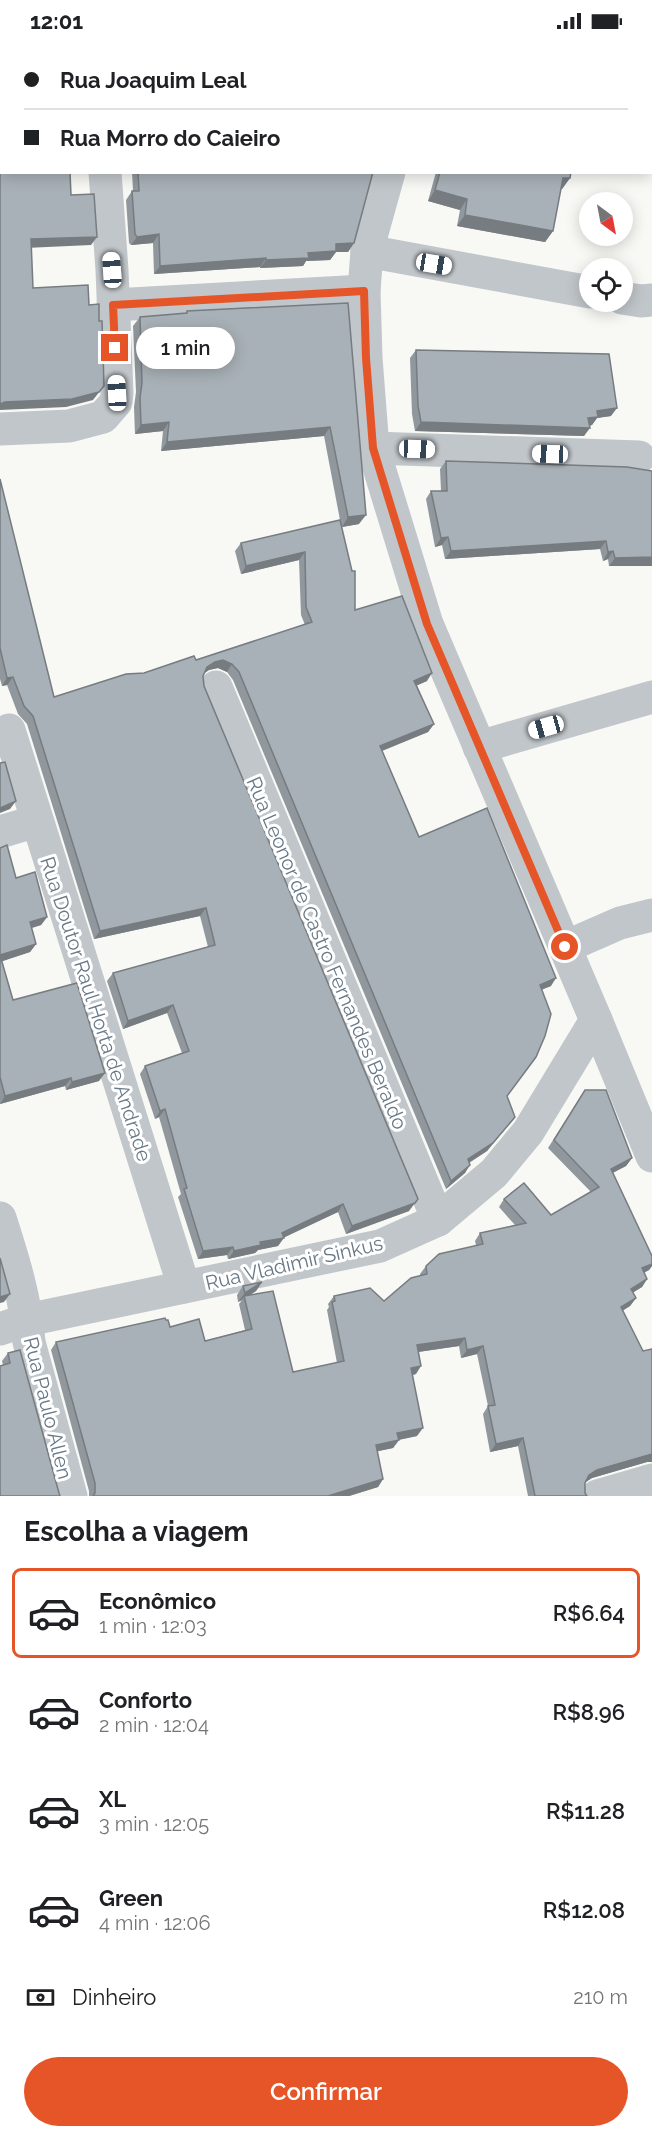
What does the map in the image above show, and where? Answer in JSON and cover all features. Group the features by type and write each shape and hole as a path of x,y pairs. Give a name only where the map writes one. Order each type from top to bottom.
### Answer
{"street":[{"path":"0,429 69,426 103,417 116,402 105,174"},
{"path":"388,174 367,251 364,291 366,358 373,448 427,624 652,1156"},
{"path":"367,251 579,290"},
{"path":"113,305 364,291"},
{"path":"633,300 641,302 652,300"},
{"path":"373,448 639,457"},
{"name":"Rua Leonor de Castro Fernandes Beraldo","path":"216,687 438,1220"},
{"path":"479,747 652,697"},
{"name":"Rua Doutor Raul Horta de Andrade","path":"9,730 184,1287"},
{"path":"0,832 37,821"},
{"path":"565,947 620,923 652,915"},
{"name":"Rua Vladimir Sinkus","path":"14,1324 380,1246 438,1220 494,1173 528,1132 596,1020"},
{"name":"Rua Paulo Allen","path":"0,1218 10,1247 14,1324 29,1342 71,1496"},
{"path":"597,1496 652,1480"}],"building":[{"path":"0,174 70,174 71,195 94,194 97,237 31,239 33,288 88,285 89,305 99,304 99,321 102,321 104,386 99,392 72,399 0,404"},
{"path":"138,174 372,174 354,243 336,244 336,251 308,253 309,258 266,260 266,258 160,266 159,234 137,237 135,234 132,191 139,191"},
{"path":"439,174 571,174 570,178 563,178 553,231 465,215 467,199 435,190"},
{"path":"348,303 366,515 348,517 330,427 167,442 169,422 141,425 140,317 187,313 187,311"},
{"path":"416,350 609,354 617,408 597,411 598,417 588,418 590,428 421,422 418,406"},
{"path":"446,461 627,467 652,471 652,557 615,558 613,551 608,552 606,541 451,551 448,537 441,538 431,491 447,491"},
{"path":"0,479 54,697 126,674 144,673 194,656 196,660 312,622 306,607 305,552 246,566 241,543 340,520 352,571 355,571 355,610 402,596 432,673 414,681 434,724 380,746 419,837 487,808 556,978 540,985 551,1014 545,1036 536,1057 507,1096 515,1117 493,1143 468,1159 470,1165 451,1181 239,672 232,664 223,660 207,667 203,676 204,686 418,1199 415,1203 352,1226 343,1204 282,1233 284,1238 260,1242 261,1245 234,1251 233,1247 203,1251 184,1189 187,1188 165,1109 160,1111 145,1066 189,1051 173,1005 128,1021 113,973 215,945 206,908 100,931 33,716 24,706 13,677 7,678 0,648"},
{"path":"5,762 16,801 0,808 0,763"},
{"path":"7,845 16,878 35,872 47,917 30,922 36,944 0,955 0,848"},
{"path":"0,955 13,1000 77,983 105,1073 72,1082 71,1078 5,1096 0,1077"},
{"path":"585,1090 606,1090 632,1158 611,1169 652,1256 652,1264 642,1268 647,1279 631,1289 636,1298 621,1307 643,1351 652,1349 652,1454 597,1470 589,1475 585,1483 587,1496 535,1496 523,1438 496,1444 488,1406 495,1405 483,1346 467,1350 465,1338 417,1345 421,1366 411,1368 423,1428 397,1433 399,1440 376,1445 383,1479 328,1496 93,1496 95,1483 56,1342 165,1318 170,1327 199,1319 205,1341 252,1329 244,1296 273,1291 293,1372 344,1361 332,1302 335,1301 334,1296 370,1288 384,1301 411,1278 427,1274 426,1266 439,1254 483,1244 480,1233 526,1223 504,1199 524,1183 551,1215 599,1187 554,1140"},
{"path":"0,1258 10,1294 0,1297"},
{"path":"262,1282 245,1293 243,1286"},
{"path":"20,1350 60,1496 0,1496 0,1366 10,1363 8,1353"}],"route":[{"path":"115,348 113,305 364,291 366,358 373,448 427,624 565,947"}]}
